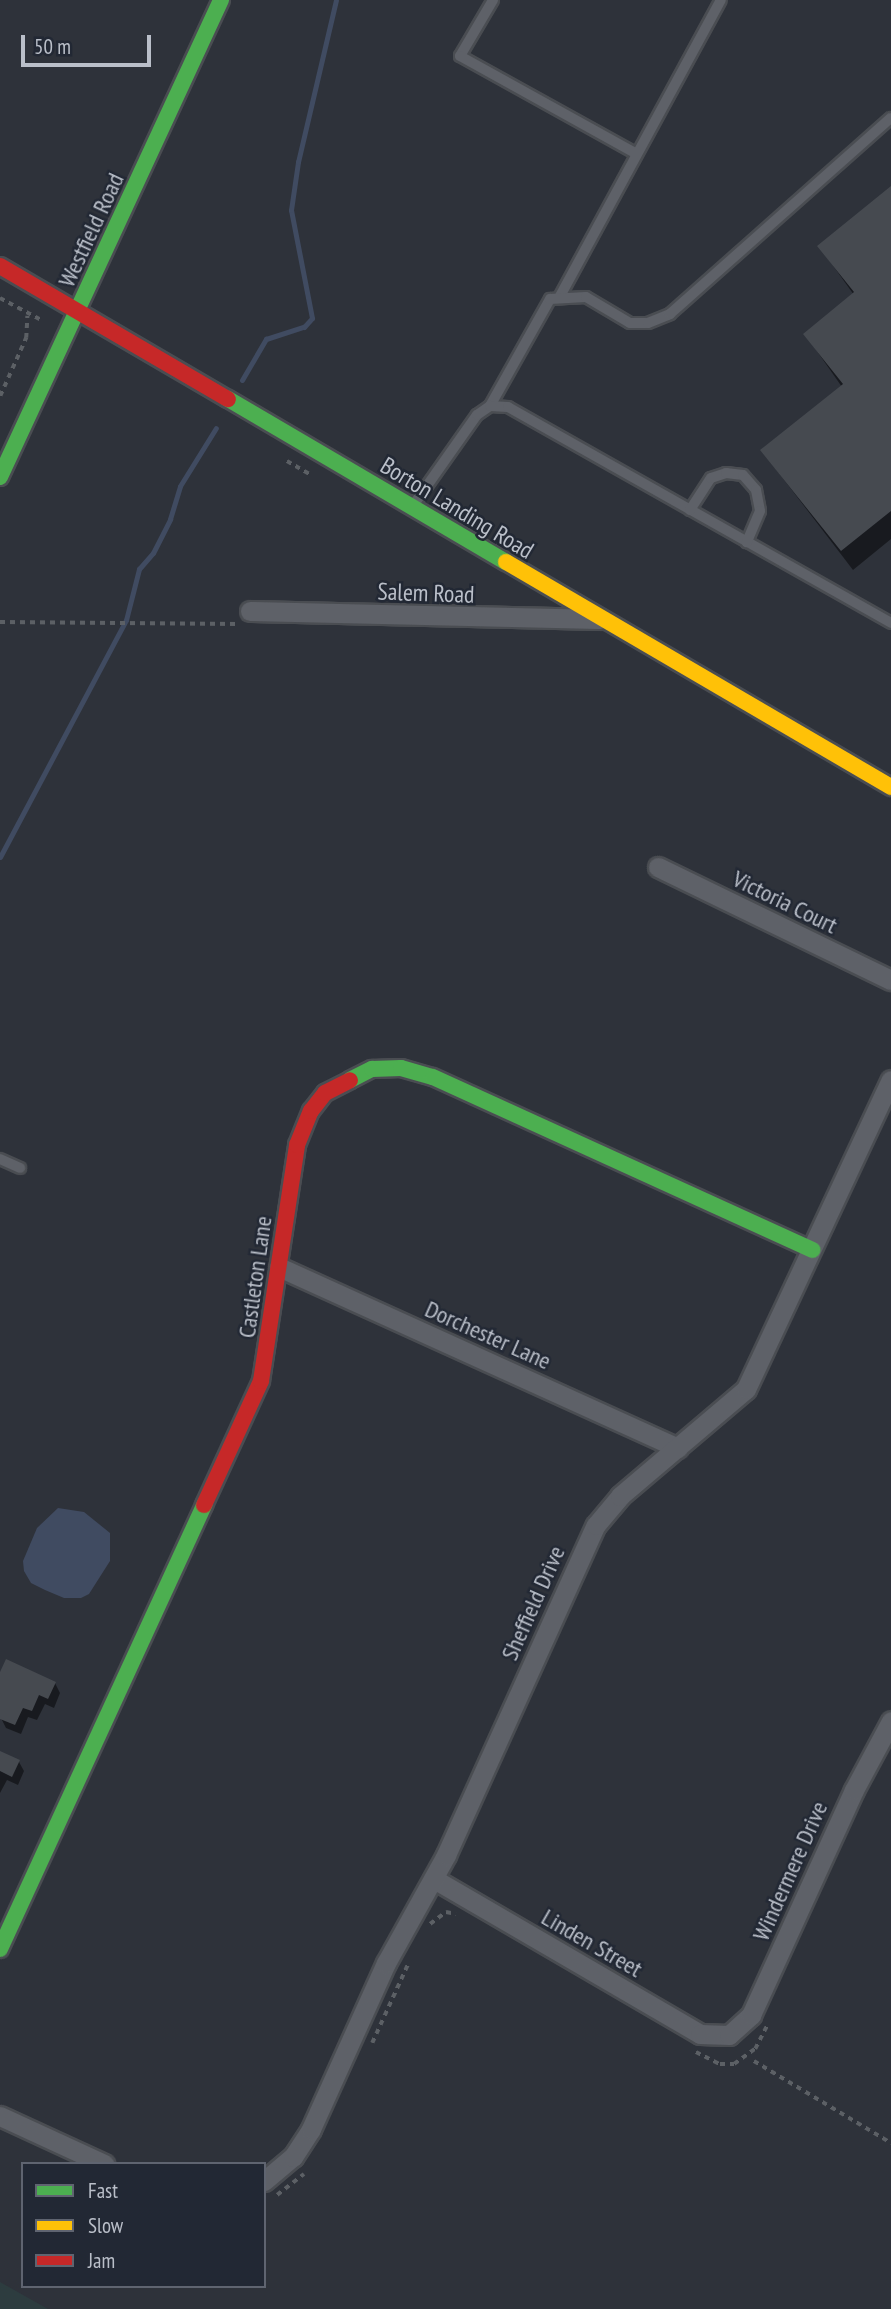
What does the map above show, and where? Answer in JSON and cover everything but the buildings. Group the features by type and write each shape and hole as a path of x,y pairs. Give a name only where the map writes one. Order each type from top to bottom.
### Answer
{"street":[{"name":"Westfield Road","path":"0,477 221,0"},
{"name":"Borton Landing Road","path":"0,266 891,787"},
{"name":"Salem Road","path":"251,618 600,619"},
{"name":"Victoria Court","path":"659,867 891,980"},
{"name":"Castleton Lane","path":"0,1949 261,1381 297,1145 304,1124 335,1086 386,1067 433,1077 812,1250"},
{"name":"Sheffield Drive","path":"266,2179 303,2145 397,1942 434,1879 596,1525 620,1496 746,1389 891,1080"},
{"name":"Dorchester Lane","path":"279,1267 678,1448"},
{"name":"Windermere Drive","path":"729,2035 751,2015 854,1790 891,1721"},
{"name":"Linden Street","path":"434,1879 701,2034 729,2035"},
{"path":"0,2116 100,2162"}],"lane":[{"path":"493,0 460,56 637,154"},
{"path":"559,299 721,0"},
{"path":"411,508 477,415 490,406 550,299 586,298 630,323 648,323 670,314 891,118"},
{"path":"490,406 508,407 891,623"},
{"path":"690,510 711,478 726,473 743,475 756,491 760,511 747,542"},
{"path":"0,1159 20,1168"}],"path":[{"path":"0,298 27,316 43,321"},
{"path":"0,396 26,338 27,316"},
{"path":"0,622 251,618"},
{"path":"754,2061 891,2143"}],"shaded area":[{"path":"0,2282 48,2309 0,2309"}],"water":[{"path":"58,1508 84,1512 110,1533 110,1561 89,1594 81,1598 64,1598 45,1590 31,1583 24,1571 23,1561 37,1528"}],"waterway":[{"path":"242,380 266,339 304,327 312,318 291,210 298,162 336,0"},
{"path":"0,857 126,620 139,569 153,553 170,519 180,486 216,428"}],"traffic: fast":[{"path":"0,477 221,0"},
{"path":"228,399 506,562"},
{"path":"350,1080 372,1069 401,1068 433,1077 812,1250"},
{"path":"0,1949 204,1505"}],"traffic: slow":[{"path":"506,562 891,787"}],"traffic: jam":[{"path":"0,266 228,399"},
{"path":"204,1505 261,1381 297,1145 311,1111 325,1093 350,1080"}]}
